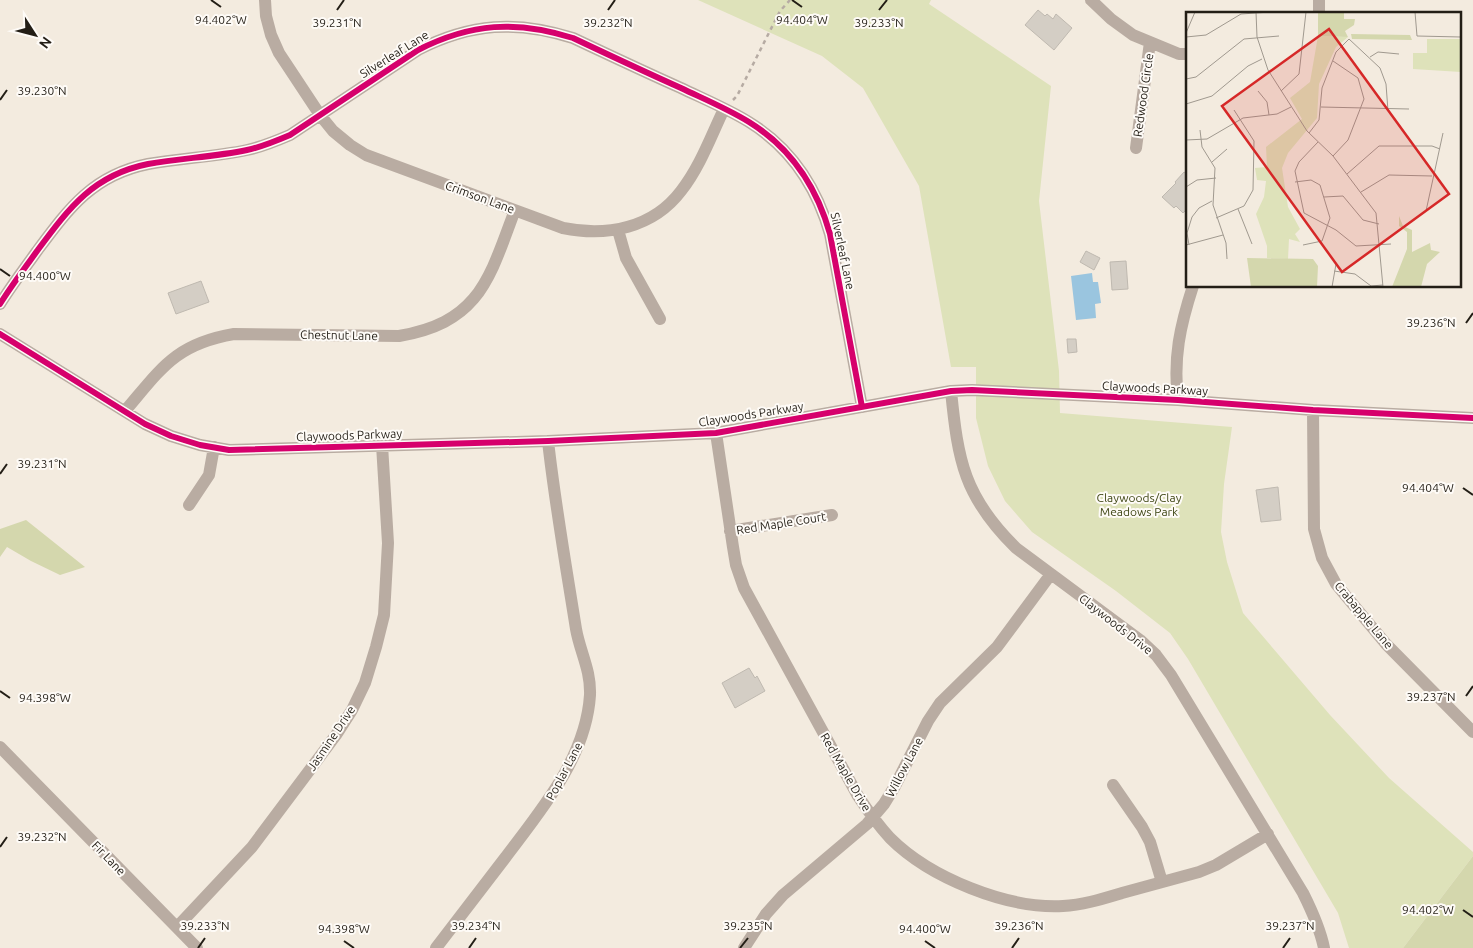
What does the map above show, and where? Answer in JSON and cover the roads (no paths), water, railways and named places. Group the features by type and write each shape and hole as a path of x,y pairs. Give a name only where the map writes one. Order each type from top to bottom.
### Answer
{"street":[{"name":"Crimson Lane","path":"265,0 266,16 271,35 279,53 320,115 334,132 350,145 366,155 563,228 580,232 618,230 638,224 655,215 681,192 692,176 724,109"},
{"path":"1091,0 1111,19 1133,35 1179,54 1186,54"},
{"name":"Silverleaf Lane","path":"0,304 64,214 95,186 114,176 148,164 248,150 271,143 290,135 426,45 477,28 527,27 573,38 724,109 749,122 767,135 791,157 814,190 824,213 830,234 862,406"},
{"name":"Redwood Circle","path":"1136,148 1150,42"},
{"name":"Chestnut Lane","path":"125,411 167,362 182,350 198,342 215,337 234,334 399,336 420,332 438,325 455,316 482,289 492,272 515,210"},
{"path":"618,230 626,258 660,319"},
{"path":"1178,400 1176,359 1180,327 1191,288"},
{"name":"Claywoods Parkway","path":"0,334 145,424 172,436 228,450 548,441 716,433 951,391 972,390 1178,400 1313,410 1473,418"},
{"name":"Claywoods Drive","path":"951,391 958,449 972,491 983,510 998,530 1016,548 1128,630 1156,655 1171,675 1268,834 1312,911 1324,948"},
{"name":"Crabapple Lane","path":"1313,410 1314,529 1322,558 1336,584 1386,644 1473,732"},
{"name":"Red Maple Drive","path":"716,433 736,565 744,588 858,796 872,818 890,838 911,856 934,871 997,898 1037,906 1062,906 1087,903 1198,872 1216,865 1268,834"},
{"name":"Poplar Lane","path":"436,948 547,802 580,742 586,720 590,695 589,682 585,658 577,634 556,510 548,441"},
{"name":"Jasmine Drive","path":"177,927 252,847 336,735 352,710 365,683 384,616 388,543 382,445"},
{"path":"188,505 209,476 214,447"},
{"name":"Red Maple Court","path":"730,530 832,515"},
{"name":"Willow Lane","path":"745,948 766,914 783,895 872,818 895,786 928,721 940,703 997,647 1051,574"},
{"name":"Fir Lane","path":"0,747 197,948"},
{"path":"1113,786 1142,826 1150,842 1162,882"}],"water":[{"path":"1092,273 1093,282 1098,282 1101,303 1095,304 1096,318 1076,320 1071,276"}],"park label":[{"name":"Claywoods/Clay Meadows Park","path":"1139,504"}]}
